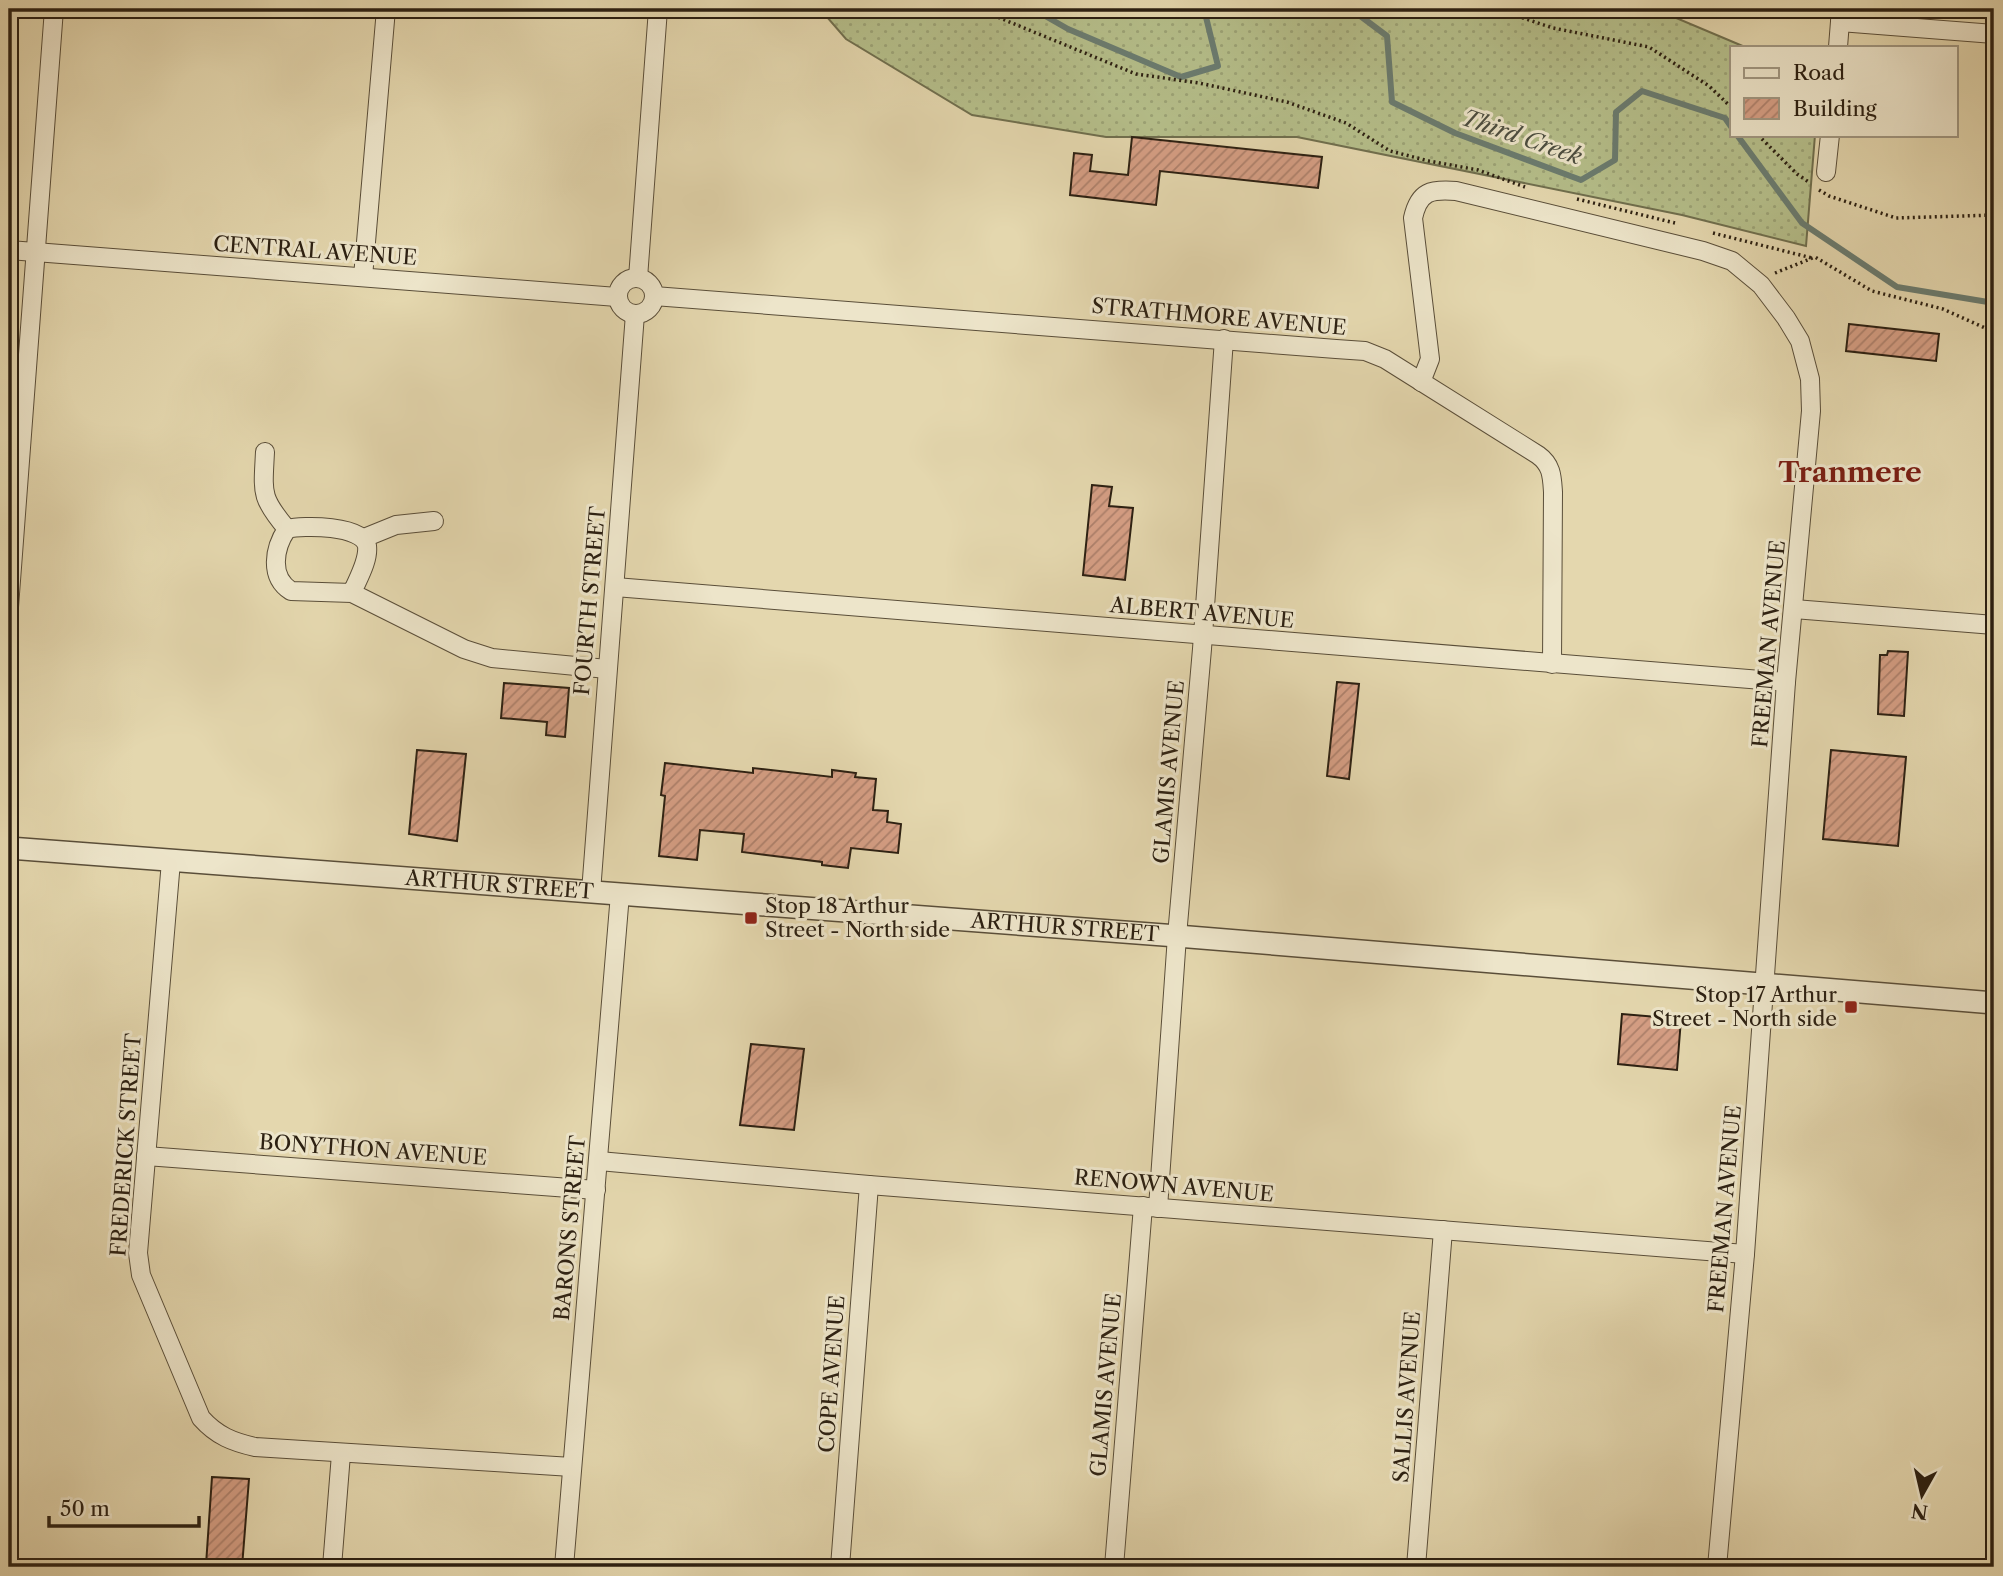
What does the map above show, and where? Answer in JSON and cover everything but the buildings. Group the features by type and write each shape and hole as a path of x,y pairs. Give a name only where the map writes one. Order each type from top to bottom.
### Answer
{"street":[{"path":"9,607 54,9"},
{"path":"363,277 386,9"},
{"path":"638,278 658,9"},
{"path":"1838,46 1841,15 1994,34"},
{"path":"1826,172 1830,136"},
{"name":"FREEMAN AVENUE","path":"1421,382 1430,359 1413,218 1416,202 1437,189 1456,191 1703,251 1732,261 1769,296 1800,341 1810,379 1811,411 1786,682 1766,985 1717,1567"},
{"name":"CENTRAL AVENUE","path":"9,250 617,297"},
{"path":"638,278 651,285 654,296 647,311 635,314 621,307 617,297 625,281 638,278"},
{"name":"STRATHMORE AVENUE","path":"654,296 1365,351 1385,359 1538,455 1550,470 1553,492 1552,664"},
{"name":"FOURTH STREET","path":"591,892 635,314"},
{"name":"GLAMIS AVENUE","path":"1114,1567 1177,936 1203,636 1224,340"},
{"path":"265,453 263,492 267,505 286,529"},
{"path":"364,538 396,525 434,521"},
{"path":"286,529 306,526 359,534 364,538 367,551 352,593"},
{"path":"286,529 276,555 278,578 284,586 298,592 352,593 464,649 492,658 607,670"},
{"name":"ALBERT AVENUE","path":"615,587 1786,682"},
{"path":"1794,609 1994,625"},
{"name":"ARTHUR STREET","path":"9,848 1177,936 1994,1003"},
{"name":"FREDERICK STREET","path":"170,861 138,1254 141,1275 201,1419 211,1430 229,1441 256,1447 572,1467"},
{"name":"BARONS STREET","path":"564,1567 620,894"},
{"name":"BONYTHON AVENUE","path":"146,1156 596,1190"},
{"name":"RENOWN AVENUE","path":"598,1161 1745,1254"},
{"name":"COPE AVENUE","path":"840,1567 869,1185"},
{"name":"SALLIS AVENUE","path":"1416,1567 1443,1230"},
{"path":"332,1567 341,1454"}],"path":[{"path":"978,9 1136,74 1199,83 1287,102 1346,122 1390,151 1429,162 1478,170 1530,189"},
{"path":"1496,9 1553,28 1649,47 1709,86 1730,106"},
{"path":"1759,136 1797,174 1829,197 1896,218 1994,215"},
{"path":"1566,197 1601,203 1679,224"},
{"path":"1702,230 1815,257 1872,291 1943,309 1994,332"},
{"path":"1755,280 1812,258"}],"green space":[{"path":"820,9 1655,9 1743,46 1730,46 1730,136 1815,136 1806,246 1682,215 1297,137 1106,137 972,115 846,39"}],"waterway":[{"name":"Third Creek","path":"1033,9 1068,29 1181,77 1218,66 1204,9"},
{"name":"Third Creek","path":"1351,9 1387,36 1392,102 1455,133 1581,180 1615,160 1616,112 1642,91 1725,118 1730,125"},
{"name":"Third Creek","path":"1738,136 1802,223 1897,287 1994,303"}],"place":[{"name":"Stop 18 Arthur Street - North side","path":"751,918"},
{"name":"Stop 17 Arthur Street - North side","path":"1851,1007"}],"district":[{"name":"Tranmere","path":"1850,472"}]}
